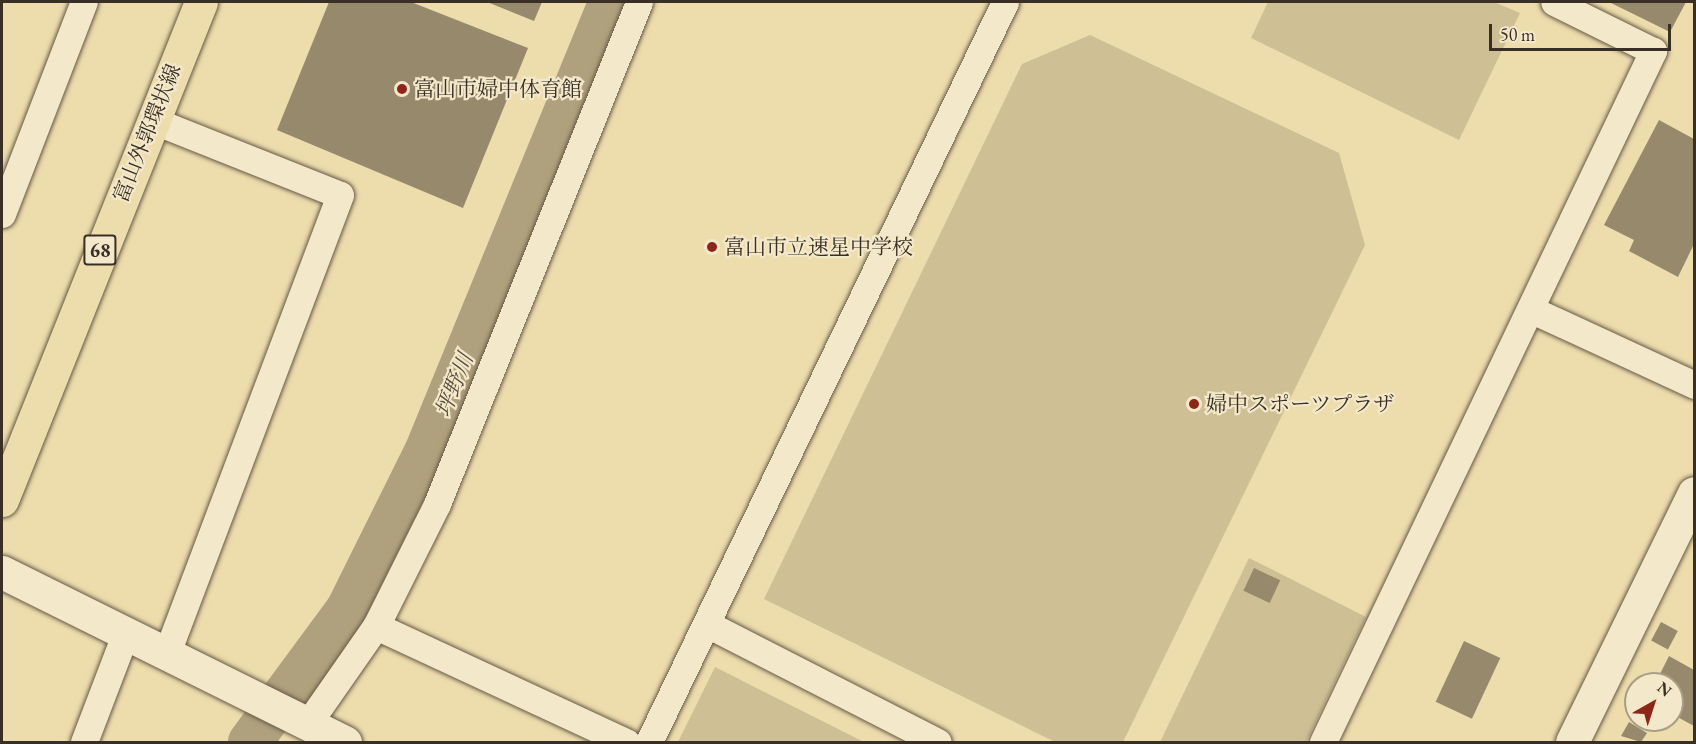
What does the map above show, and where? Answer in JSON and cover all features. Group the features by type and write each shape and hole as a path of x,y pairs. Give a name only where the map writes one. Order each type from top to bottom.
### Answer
{"main road":[{"name":"富山外郭環状線","path":"2,500 201,2"}],"street":[{"path":"2,214 84,2"},
{"path":"2,572 248,691 317,731 376,626 437,504 639,2"},
{"path":"649,742 1005,2"},
{"path":"1323,742 1532,310 1653,51 1554,2"},
{"path":"152,120 340,195 168,651"},
{"path":"1532,310 1695,385"},
{"path":"1572,742 1695,493"},
{"path":"707,624 938,742"},
{"path":"376,626 626,742"},
{"path":"84,742 126,632"}],"shaded area":[{"path":"1268,2 1494,2 1520,13 1459,140 1251,38"},
{"path":"1090,35 1339,153 1365,245 1123,742 1055,742 764,599 1022,64"},
{"path":"1249,558 1366,617 1306,742 1160,742"},
{"path":"715,667 864,742 678,742"}],"building":[{"name":"富山市婦中体育館","path":"329,2 411,2 528,48 463,208 277,130"},
{"path":"487,2 542,2 534,21"},
{"path":"1609,2 1686,2 1670,32"},
{"path":"1659,120 1694,139 1694,244 1678,277 1629,251 1634,240 1604,225"},
{"path":"1254,568 1280,580 1270,603 1243,591"},
{"path":"1661,622 1678,631 1668,649 1651,641"},
{"path":"1464,641 1500,658 1472,719 1436,702"},
{"path":"1669,656 1694,670 1694,726 1684,721 1684,672 1661,672"},
{"path":"1624,731 1647,733 1641,742 1621,736"}],"waterway":[{"name":"坪野川","path":"250,742 348,609 426,452 611,2"}],"place":[{"name":"富山市婦中体育館","path":"402,89"},
{"name":"富山市立速星中学校","path":"712,247"},
{"name":"婦中スポーツプラザ","path":"1194,404"}]}
